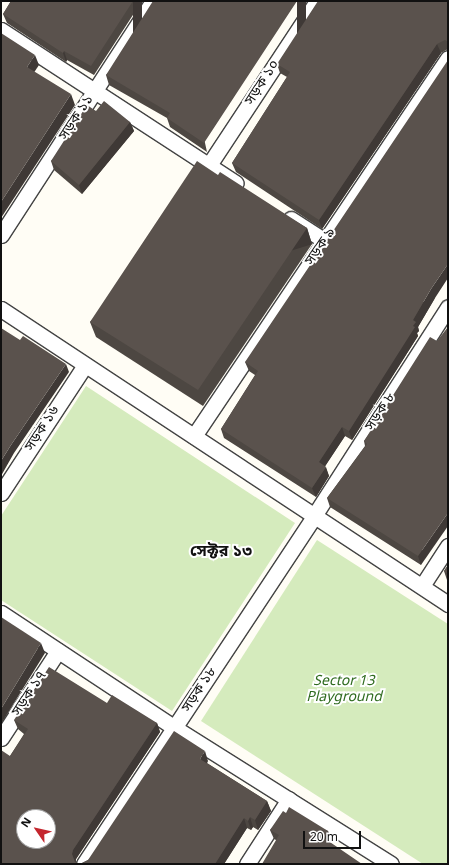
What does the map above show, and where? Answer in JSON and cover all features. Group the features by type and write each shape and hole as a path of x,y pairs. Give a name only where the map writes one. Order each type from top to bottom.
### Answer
{"street":[{"name":"সড়ক ১১","path":"1,236 153,1"},
{"name":"সড়ক ১০","path":"209,165 317,1"},
{"path":"1,30 248,190"},
{"name":"সড়ক ৯","path":"194,436 448,58"},
{"path":"280,212 325,241"},
{"name":"সড়ক ৮","path":"314,516 448,307"},
{"path":"1,309 448,604"},
{"name":"সড়ক ১৬","path":"1,493 85,365"},
{"name":"সড়ক ১৮","path":"84,864 314,516"},
{"path":"422,586 448,546"},
{"path":"1,613 175,728 391,864"},
{"name":"সড়ক ১৭","path":"1,738 58,651"},
{"path":"247,864 289,799"}],"green space":[{"path":"86,386 295,523 172,711 1,600 1,516"},
{"name":"Sector 13 Playground","path":"317,540 448,624 448,864 423,864 201,721"}],"building":[{"path":"11,1 133,1 91,66 64,51 63,53 3,14"},
{"path":"153,1 297,1 204,143 167,118 170,113 106,75"},
{"path":"318,1 448,1 448,42 445,40 437,44 319,220 232,163 290,72 277,64"},
{"path":"1,33 35,55 27,67 71,94 1,202"},
{"path":"448,60 448,264 413,320 416,322 413,326 415,327 349,431 342,427 319,462 326,467 312,488 221,429 258,371 245,362"},
{"path":"104,101 130,122 79,185 51,161 87,105 96,111"},
{"path":"197,161 218,175 220,172 307,228 198,390 90,322"},
{"path":"448,327 448,513 418,556 327,498 367,444 364,441 430,337 437,341"},
{"path":"1,328 20,340 23,336 66,364 1,461"},
{"path":"448,565 448,574 444,571"},
{"path":"1,617 41,643 1,709"},
{"path":"49,667 107,703 112,695 157,723 73,850 72,854 75,862 80,864 1,864 1,750 10,756 28,729 14,720"},
{"path":"174,731 205,751 200,759 267,801 255,820 250,817 248,821 244,818 215,864 80,864 88,860"},
{"path":"289,807 328,831 324,838 362,864 262,864 279,835 270,830 283,811 286,813"}],"district":[{"name":"সেক্টর ১৩","path":"221,552"}]}
